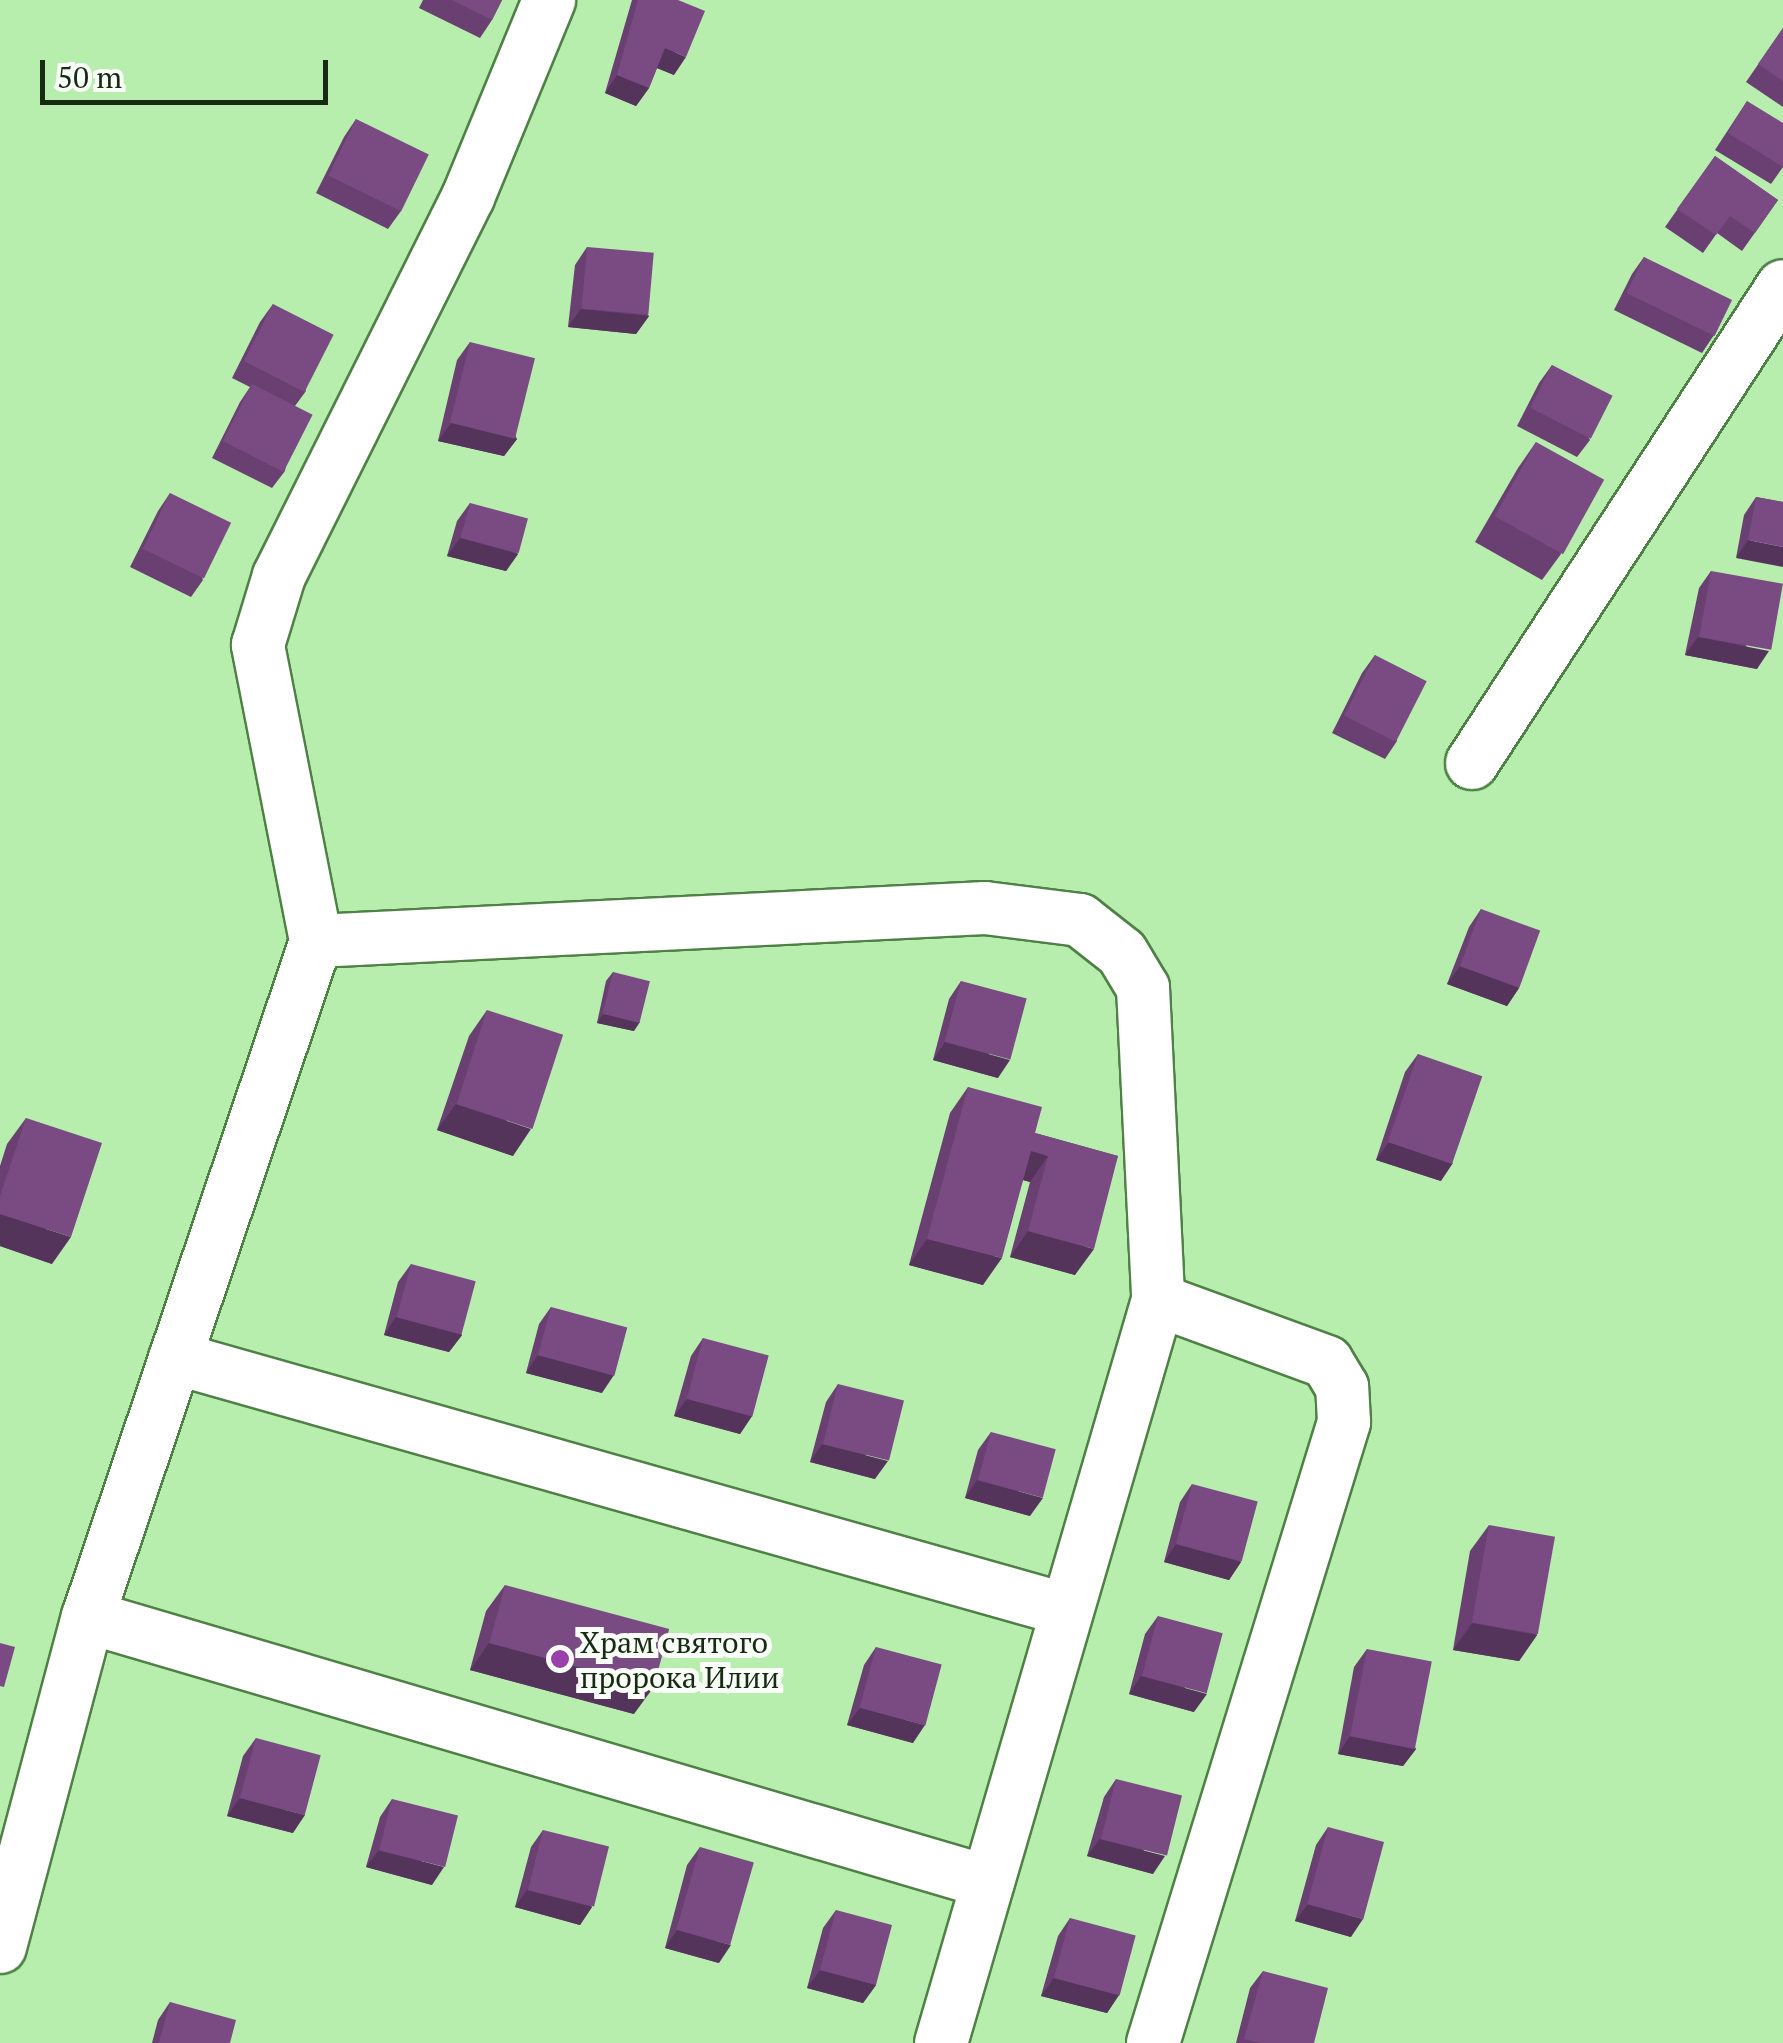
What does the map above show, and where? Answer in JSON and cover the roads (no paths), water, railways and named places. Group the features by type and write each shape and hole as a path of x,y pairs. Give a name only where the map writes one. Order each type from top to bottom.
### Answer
{"street":[{"path":"0,1947 88,1617 316,941 258,646 279,576 468,197 549,0"},
{"path":"1472,763 1783,286"},
{"path":"316,941 985,908 1080,920 1122,952 1143,988 1158,1300 941,2043"},
{"path":"1153,2043 1344,1422 1342,1387 1326,1362 1158,1300"},
{"path":"175,1358 1068,1610"},
{"path":"88,1617 988,1882"}],"place":[{"name":"Храм святого пророка Илии","path":"560,1659"}]}
